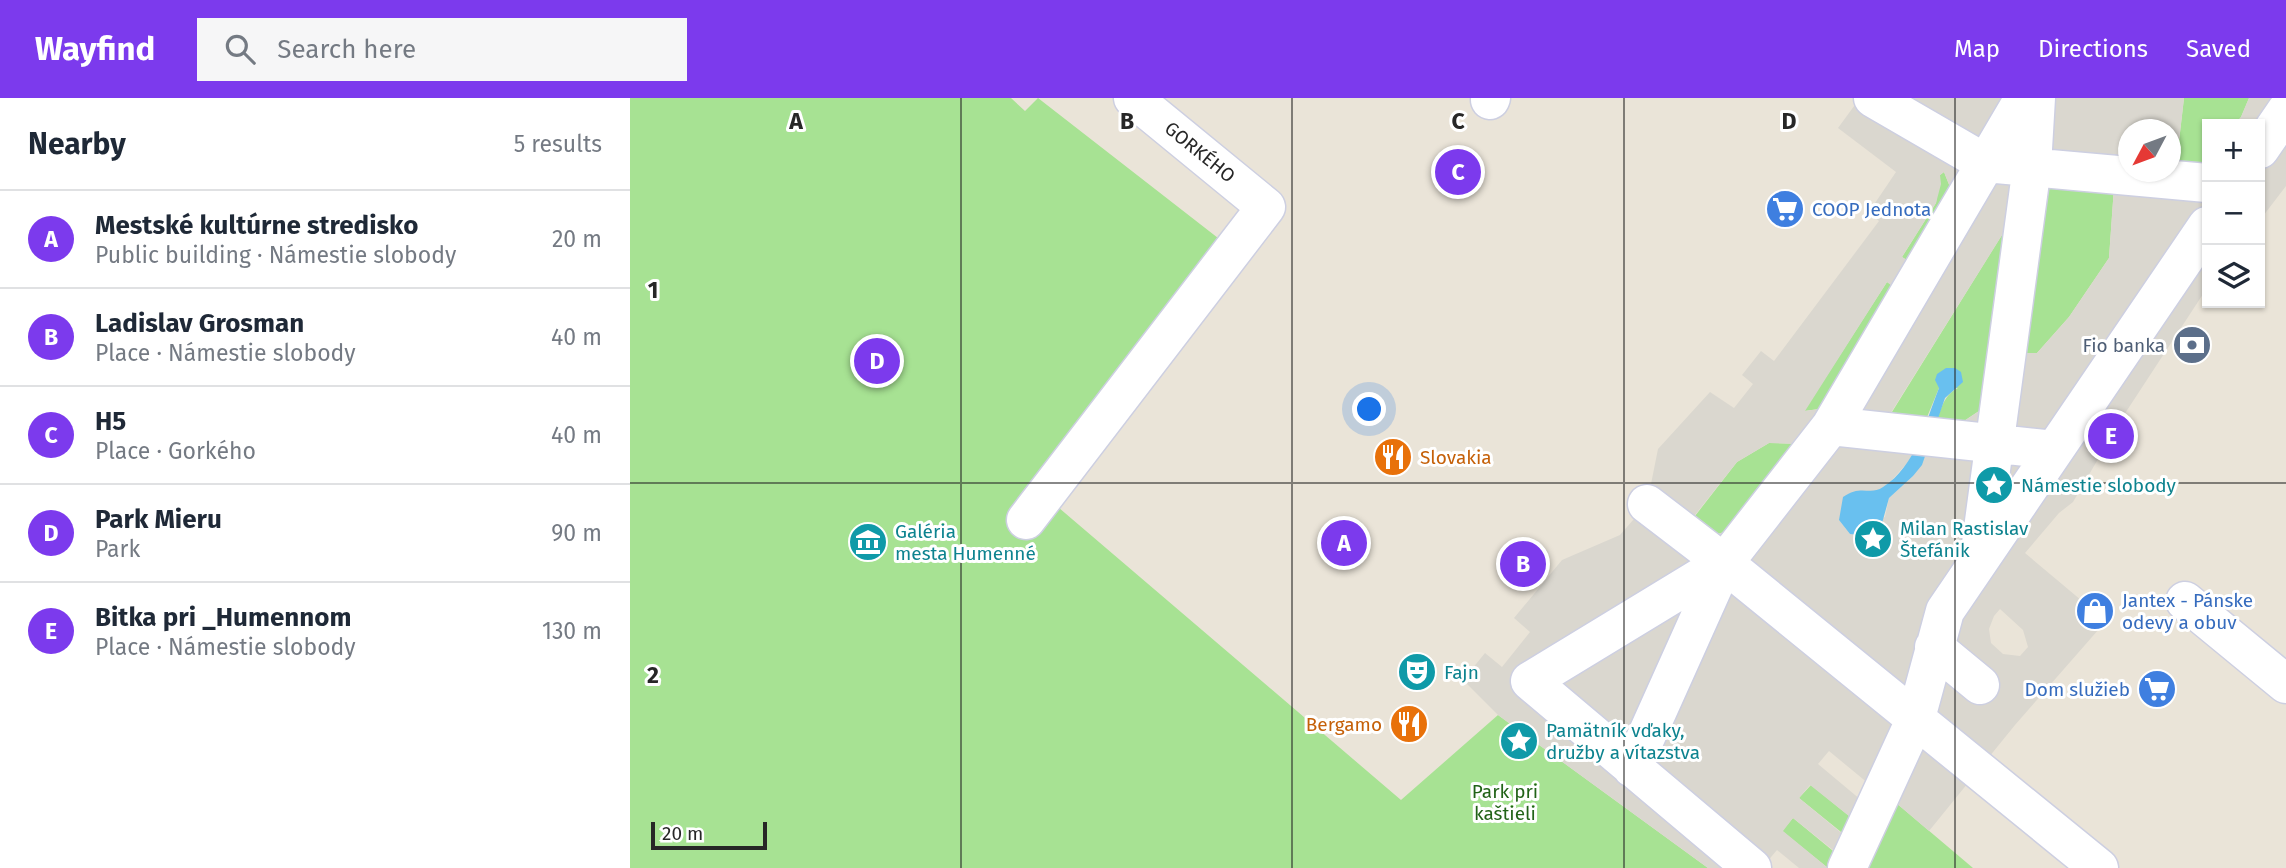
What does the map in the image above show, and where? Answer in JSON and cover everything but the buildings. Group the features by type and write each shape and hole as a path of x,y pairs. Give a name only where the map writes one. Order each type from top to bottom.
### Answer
{"street":[{"name":"GORKÉHO","path":"1026,520 1266,207 1133,98"},
{"path":"1873,98 1985,163 2202,183"},
{"path":"1632,768 1724,563 1831,426 2024,98"},
{"path":"1979,559 2032,166 2036,98"},
{"path":"2265,120 2275,98"},
{"path":"2265,142 2286,111"},
{"path":"1847,868 1916,718 1945,611 2202,233"},
{"path":"1831,426 2054,450"},
{"path":"1647,504 1724,563 2099,868"},
{"path":"1724,563 1530,681 1752,868"},
{"path":"2185,601 2286,684"},
{"path":"1934,647 1980,685"}],"green space":[{"name":"Park pri kaštieli","path":"630,98 1011,98 1025,111 1038,98 1218,238 1031,484 1401,800 1498,715 1708,868 630,868"},
{"path":"2184,98 2249,98 2239,119 2202,119 2202,162 2196,169 2181,168"},
{"path":"1944,172 1950,187 1913,264 1902,257 1936,203 1940,175"},
{"path":"2041,178 2114,187 2109,258 2069,317 2037,353 2019,353"},
{"path":"2005,230 1991,403 1961,423 1936,422 1946,398 1958,388 1939,388 1925,422 1887,420"},
{"path":"1887,282 1897,289 1819,409 1804,411"},
{"path":"1769,443 1801,444 1742,526 1718,534 1695,516 1737,462"},
{"path":"1811,785 1854,820 1846,836 1799,798"},
{"path":"1895,802 1973,868 1864,868"},
{"path":"1793,818 1838,855 1832,868 1828,868 1782,831"}],"shaded area":[{"name":"Námestie slobody","path":"1860,98 2184,98 2181,124 2181,119 2118,119 2118,182 2181,182 2181,168 2196,169 2202,162 2202,296 2122,418 2073,502 2059,513 2025,553 2106,621 2015,725 1929,831 1895,802 1838,854 1793,818 1783,831 1828,868 1799,868 1777,850 1766,863 1771,868 1708,868 1498,715 1463,680 1485,653 1502,667 1530,632 1514,618 1562,560 1620,535 1647,504 1658,449 1710,392 1734,408 1753,384 1742,375 1761,351 1774,361 1879,221 1869,212 1896,172 1838,128","holes":["1944,172 1950,187 1913,264 1902,257 1936,203 1941,184 1940,175","2041,178 2114,187 2109,258 2069,317 2037,353 2019,353","2004,232 1991,403 1961,423 1926,454 1913,476 1889,498 1885,517 1850,534 1839,520 1891,481 1916,448 1887,419","1887,282 1896,289 1819,409 1805,411","1769,443 1800,444 1742,526 1718,534 1695,515 1737,462","2000,609 2023,630 2028,647 2020,656 2003,654 1991,643 1989,629","1829,751 1869,784 1861,800 1818,764","1810,785 1854,820 1845,836 1799,798"]},
{"path":"2249,98 2286,98 2286,186 2265,213 2265,119 2239,119"}],"water":[{"path":"1946,368 1955,368 1961,372 1963,382 1945,398 1922,465 1889,498 1881,527 1867,536 1850,534 1839,520 1843,497 1855,491 1874,491 1883,487 1904,468 1918,443 1939,388 1935,380 1937,374"}],"place":[{"name":"H5","path":"1458,172"},
{"name":"COOP Jednota","path":"1785,209"},
{"name":"Fio banka","path":"2192,345"},
{"name":"Park Mieru","path":"877,361"},
{"name":"Bitka pri _Humennom","path":"2111,436"},
{"name":"Slovakia","path":"1393,457"},
{"name":"Námestie slobody","path":"1994,485"},
{"name":"Milan Rastislav Štefánik","path":"1873,539"},
{"name":"Galéria mesta Humenné","path":"868,542"},
{"name":"Mestské kultúrne stredisko","path":"1344,543"},
{"name":"Ladislav Grosman","path":"1523,564"},
{"name":"Jantex - Pánske odevy a obuv","path":"2095,611"},
{"name":"Fajn","path":"1417,672"},
{"name":"Dom služieb","path":"2157,689"},
{"name":"Bergamo","path":"1409,724"},
{"name":"Pamätník vďaky, družby a vítazstva","path":"1519,741"}]}
